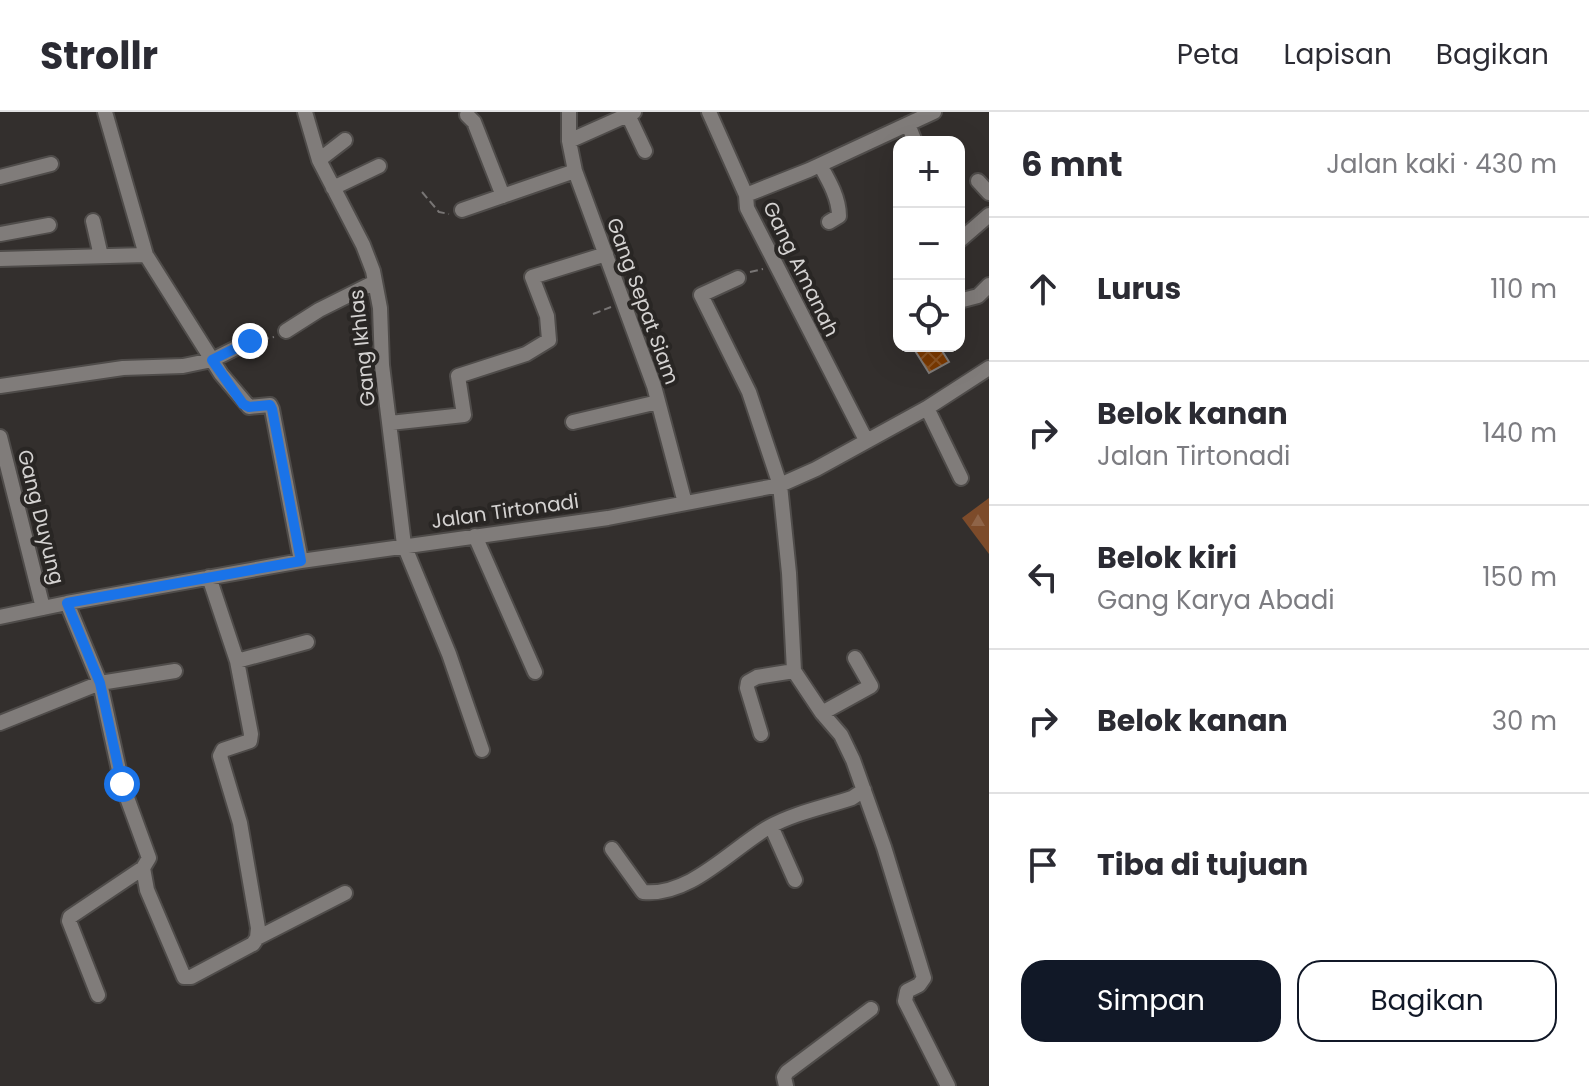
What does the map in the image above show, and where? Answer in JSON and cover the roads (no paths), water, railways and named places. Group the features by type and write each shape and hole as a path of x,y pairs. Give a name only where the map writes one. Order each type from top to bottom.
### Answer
{"street":[{"path":"105,112 146,255 243,404 249,407 270,405 272,409 301,561"},
{"name":"Gang Ikhlas","path":"305,112 319,160 363,245 375,282 404,545 449,654 482,750"},
{"name":"Gang Sepat Siam","path":"569,112 569,141 575,171 658,402 685,503"},
{"name":"Gang Amanah","path":"709,112 746,195 747,208 866,440"},
{"path":"746,195 820,165 934,112"},
{"path":"569,141 631,113 645,151"},
{"path":"467,115 482,139 503,196"},
{"path":"908,124 913,136"},
{"path":"319,160 345,140"},
{"path":"0,177 51,164"},
{"path":"820,165 834,190 840,213 829,222"},
{"path":"333,188 379,166"},
{"path":"462,210 575,171"},
{"path":"978,181 989,193"},
{"path":"965,236 989,215"},
{"path":"93,221 101,256"},
{"path":"0,234 49,225"},
{"path":"390,423 464,415 458,376 526,354 549,340 547,316 532,277 606,254"},
{"path":"0,259 146,255"},
{"path":"738,278 701,295 749,392 780,485 794,671 841,735 864,790 924,978 919,985 907,991 905,1001 948,1086"},
{"path":"286,331 319,310 375,282"},
{"path":"965,299 978,296 989,285"},
{"path":"0,386 123,368 183,366 212,360 250,341"},
{"name":"Jalan Tirtonadi","path":"0,617 301,561 608,518 780,485 816,469 927,408 989,368"},
{"path":"573,422 658,402"},
{"path":"927,408 961,478"},
{"name":"Gang Duyung","path":"0,437 43,608"},
{"path":"475,536 535,672"},
{"path":"209,577 237,661 251,737 250,741 223,750 220,756 240,823 257,938"},
{"path":"67,603 100,683 122,784 149,858 143,868 70,917 98,995"},
{"path":"237,661 307,642"},
{"path":"822,713 871,686 855,658"},
{"path":"0,723 100,683 175,671"},
{"path":"761,734 747,688 748,682 757,677 794,671"},
{"path":"612,849 643,892 655,894 688,882 771,826 852,798 864,790"},
{"path":"771,826 795,880"},
{"path":"143,868 147,890 184,977 191,977 253,944 257,938 345,893"},
{"path":"786,1086 784,1077 787,1072 871,1009"}]}
